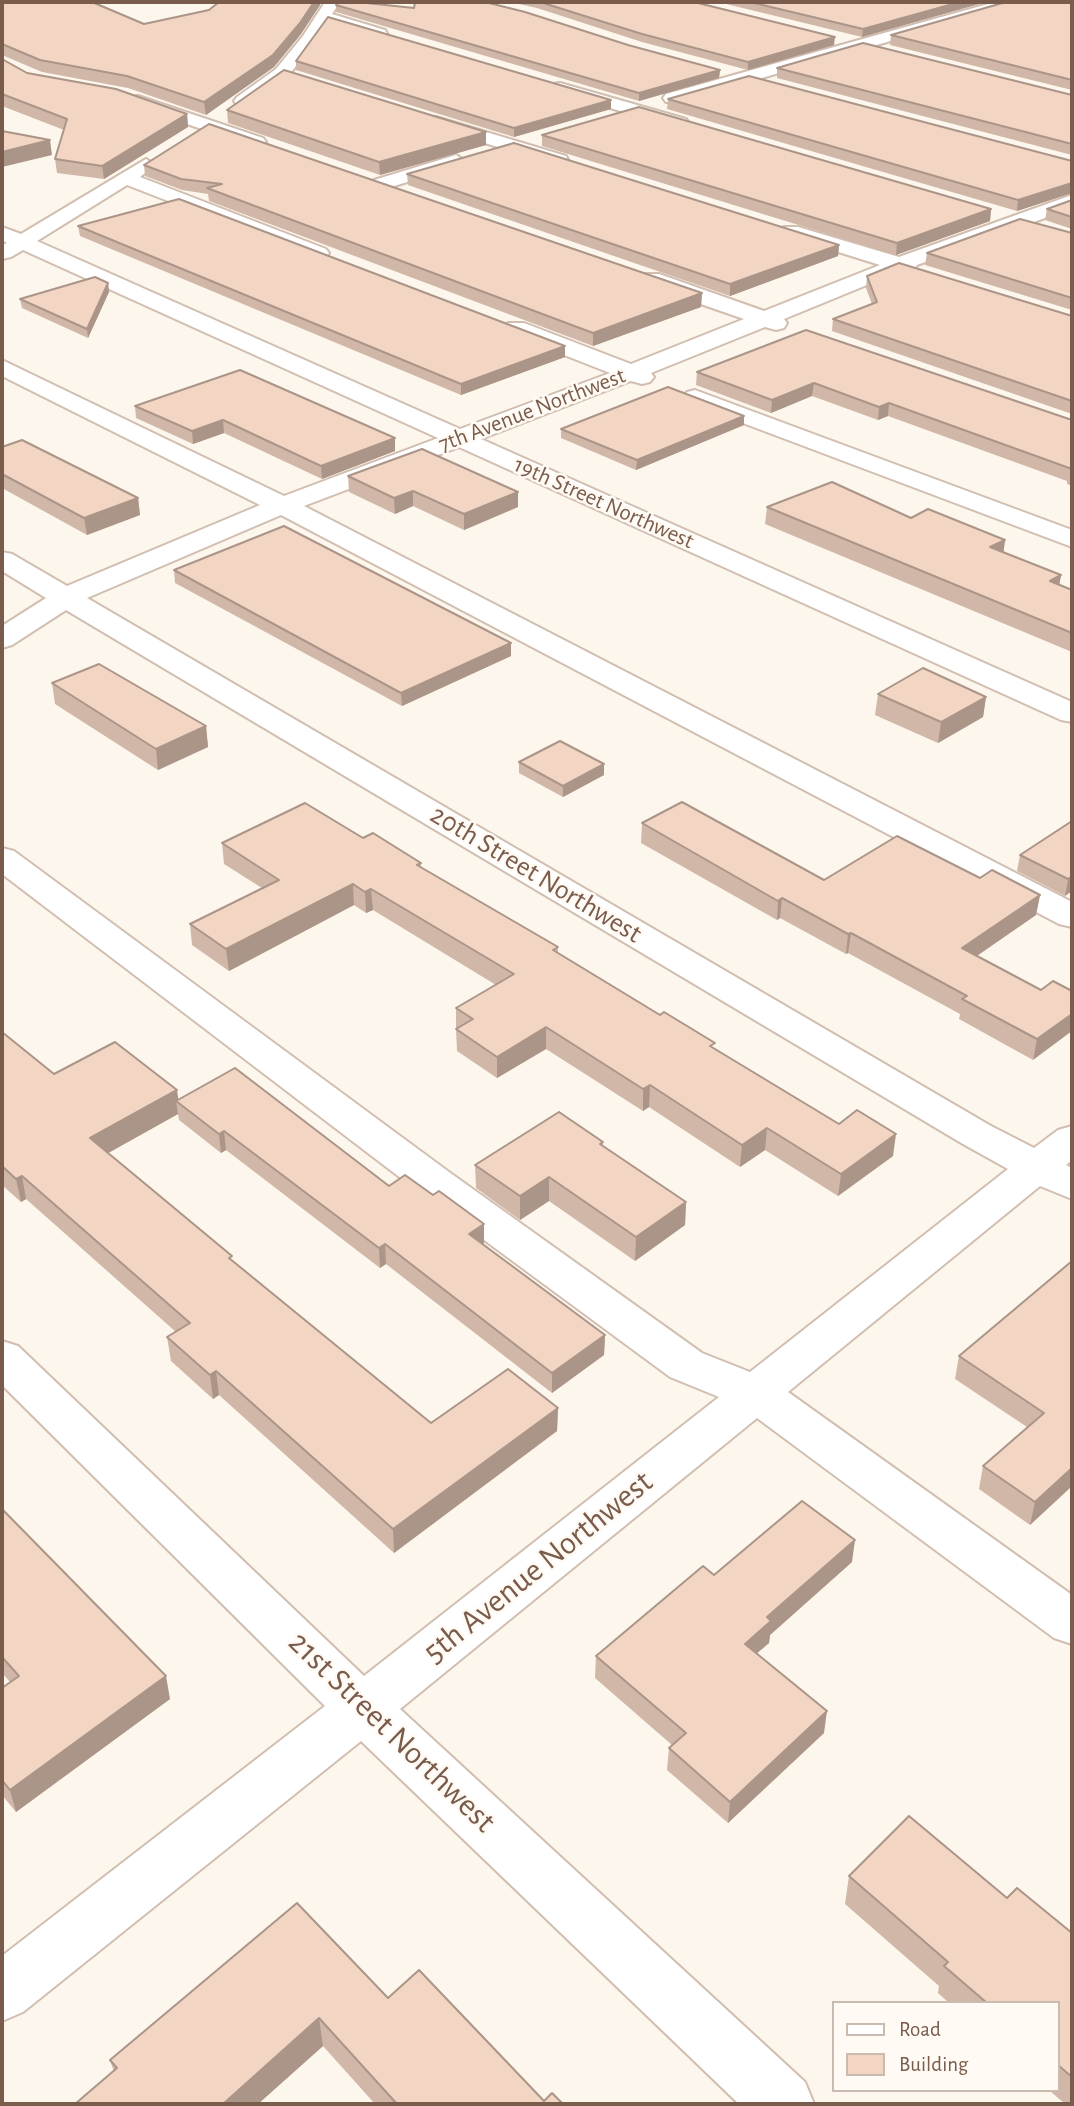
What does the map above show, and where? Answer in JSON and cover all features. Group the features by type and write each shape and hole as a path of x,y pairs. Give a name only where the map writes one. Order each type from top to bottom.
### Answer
{"street":[{"path":"606,117 1011,2"},
{"path":"184,141 282,73 310,38 328,9 401,40"},
{"path":"833,37 899,54"},
{"path":"707,68 783,88"},
{"path":"282,73 307,81"},
{"path":"544,83 698,128"},
{"path":"122,95 282,151"},
{"path":"421,117 576,165"},
{"path":"381,184 546,135"},
{"path":"8,243 160,156"},
{"path":"356,176 420,198"},
{"path":"125,178 340,261"},
{"name":"7th Avenue Northwest","path":"2,639 67,597 106,578 282,506 631,373 766,319 782,310 1072,201"},
{"path":"987,212 1044,229"},
{"path":"773,225 929,273"},
{"name":"19th Street Northwest","path":"8,243 459,438 1072,713"},
{"path":"627,271 801,332"},
{"path":"492,319 1072,539"},
{"path":"2,368 282,506 1072,916"},
{"name":"20th Street Northwest","path":"2,561 977,1135 1061,1163"},
{"path":"2,858 434,1182 686,1365 756,1393 1072,1623"},
{"name":"5th Avenue Northwest","path":"2,1992 362,1709 756,1393 1061,1163"},
{"name":"21st Street Northwest","path":"2,1358 305,1650 362,1709 418,1758 783,2104"}],"building":[{"path":"2,2 92,2 144,24 209,10 219,2 314,2 273,55 204,102 127,76 40,60 2,44"},
{"path":"338,2 414,8 415,2 485,2 720,70 639,93 336,5"},
{"path":"540,2 694,2 835,37 748,62 642,34"},
{"path":"750,2 960,2 863,29"},
{"path":"1006,2 1072,2 1072,80 891,35"},
{"path":"328,17 611,100 514,128 296,61"},
{"path":"863,43 1072,95 1072,144 777,68"},
{"path":"2,59 27,73 116,89 187,114 102,166 55,159 67,119 2,94"},
{"path":"284,70 486,132 379,162 227,110"},
{"path":"749,76 1072,161 1072,183 1018,200 668,99"},
{"path":"639,107 991,209 897,243 542,135"},
{"path":"209,124 702,293 593,333 207,188 222,184 181,179 144,165"},
{"path":"2,131 50,140 2,152"},
{"path":"514,143 839,245 730,284 407,174"},
{"path":"179,199 565,346 461,384 78,226"},
{"path":"1072,200 1072,217 1047,209"},
{"path":"1020,219 1072,233 1072,298 927,253"},
{"path":"899,263 1072,316 1072,401 833,319 877,302 867,276"},
{"path":"95,277 108,283 87,329 20,299"},
{"path":"806,330 1072,420 1072,469 889,403 879,407 814,383 772,400 697,372"},
{"path":"240,370 395,438 321,466 223,420 192,431 135,406"},
{"path":"668,387 744,416 637,460 561,429"},
{"path":"22,440 138,498 84,518 2,474 2,447"},
{"path":"422,449 518,492 464,514 413,491 394,498 348,476"},
{"path":"832,482 911,518 928,509 1005,540 990,547 1061,575 1050,581 1072,590 1072,633 767,507"},
{"path":"284,526 511,643 401,693 174,570"},
{"path":"99,664 206,726 156,749 52,683"},
{"path":"923,668 986,697 941,722 878,694"},
{"path":"560,741 604,764 563,786 519,762"},
{"path":"682,802 824,880 897,836 980,878 992,870 1040,895 962,948 1041,990 1053,981 1072,991 1072,1014 1037,1039 962,999 967,996 782,898 778,901 642,823"},
{"path":"305,803 363,838 373,833 421,863 417,865 558,947 553,950 660,1015 664,1012 715,1043 710,1046 839,1124 857,1110 896,1134 841,1174 767,1128 742,1145 650,1085 643,1089 546,1027 497,1057 456,1029 473,1019 456,1008 514,974 371,889 365,892 353,884 226,949 190,924 279,880 222,843"},
{"path":"1072,821 1072,877 1068,879 1020,855"},
{"path":"2,1032 54,1074 115,1042 177,1090 90,1138 232,1256 229,1258 431,1423 508,1369 558,1408 393,1529 216,1371 210,1375 167,1337 190,1323 22,1176 16,1179 2,1166"},
{"path":"235,1068 389,1186 405,1175 433,1195 439,1191 484,1224 469,1234 605,1335 552,1373 385,1244 379,1248 224,1131 219,1134 176,1101"},
{"path":"559,1112 603,1142 600,1144 686,1202 636,1237 549,1177 520,1196 475,1165"},
{"path":"1072,1261 1072,1468 1035,1502 983,1466 1044,1413 959,1356"},
{"path":"802,1501 855,1540 767,1617 771,1621 745,1644 827,1711 730,1802 669,1748 686,1733 596,1656 703,1566 714,1575"},
{"path":"2,1509 166,1676 10,1790 2,1780 2,1688 19,1676 2,1657"},
{"path":"909,1816 1007,1898 1017,1888 1072,1933 1072,2077 1060,2067 1060,2001 985,2001 944,1966 948,1962 849,1876"},
{"path":"297,1903 388,1998 419,1970 544,2101 552,2093 563,2104 397,2104 319,2018 223,2104 75,2104 117,2068 110,2060"}]}
